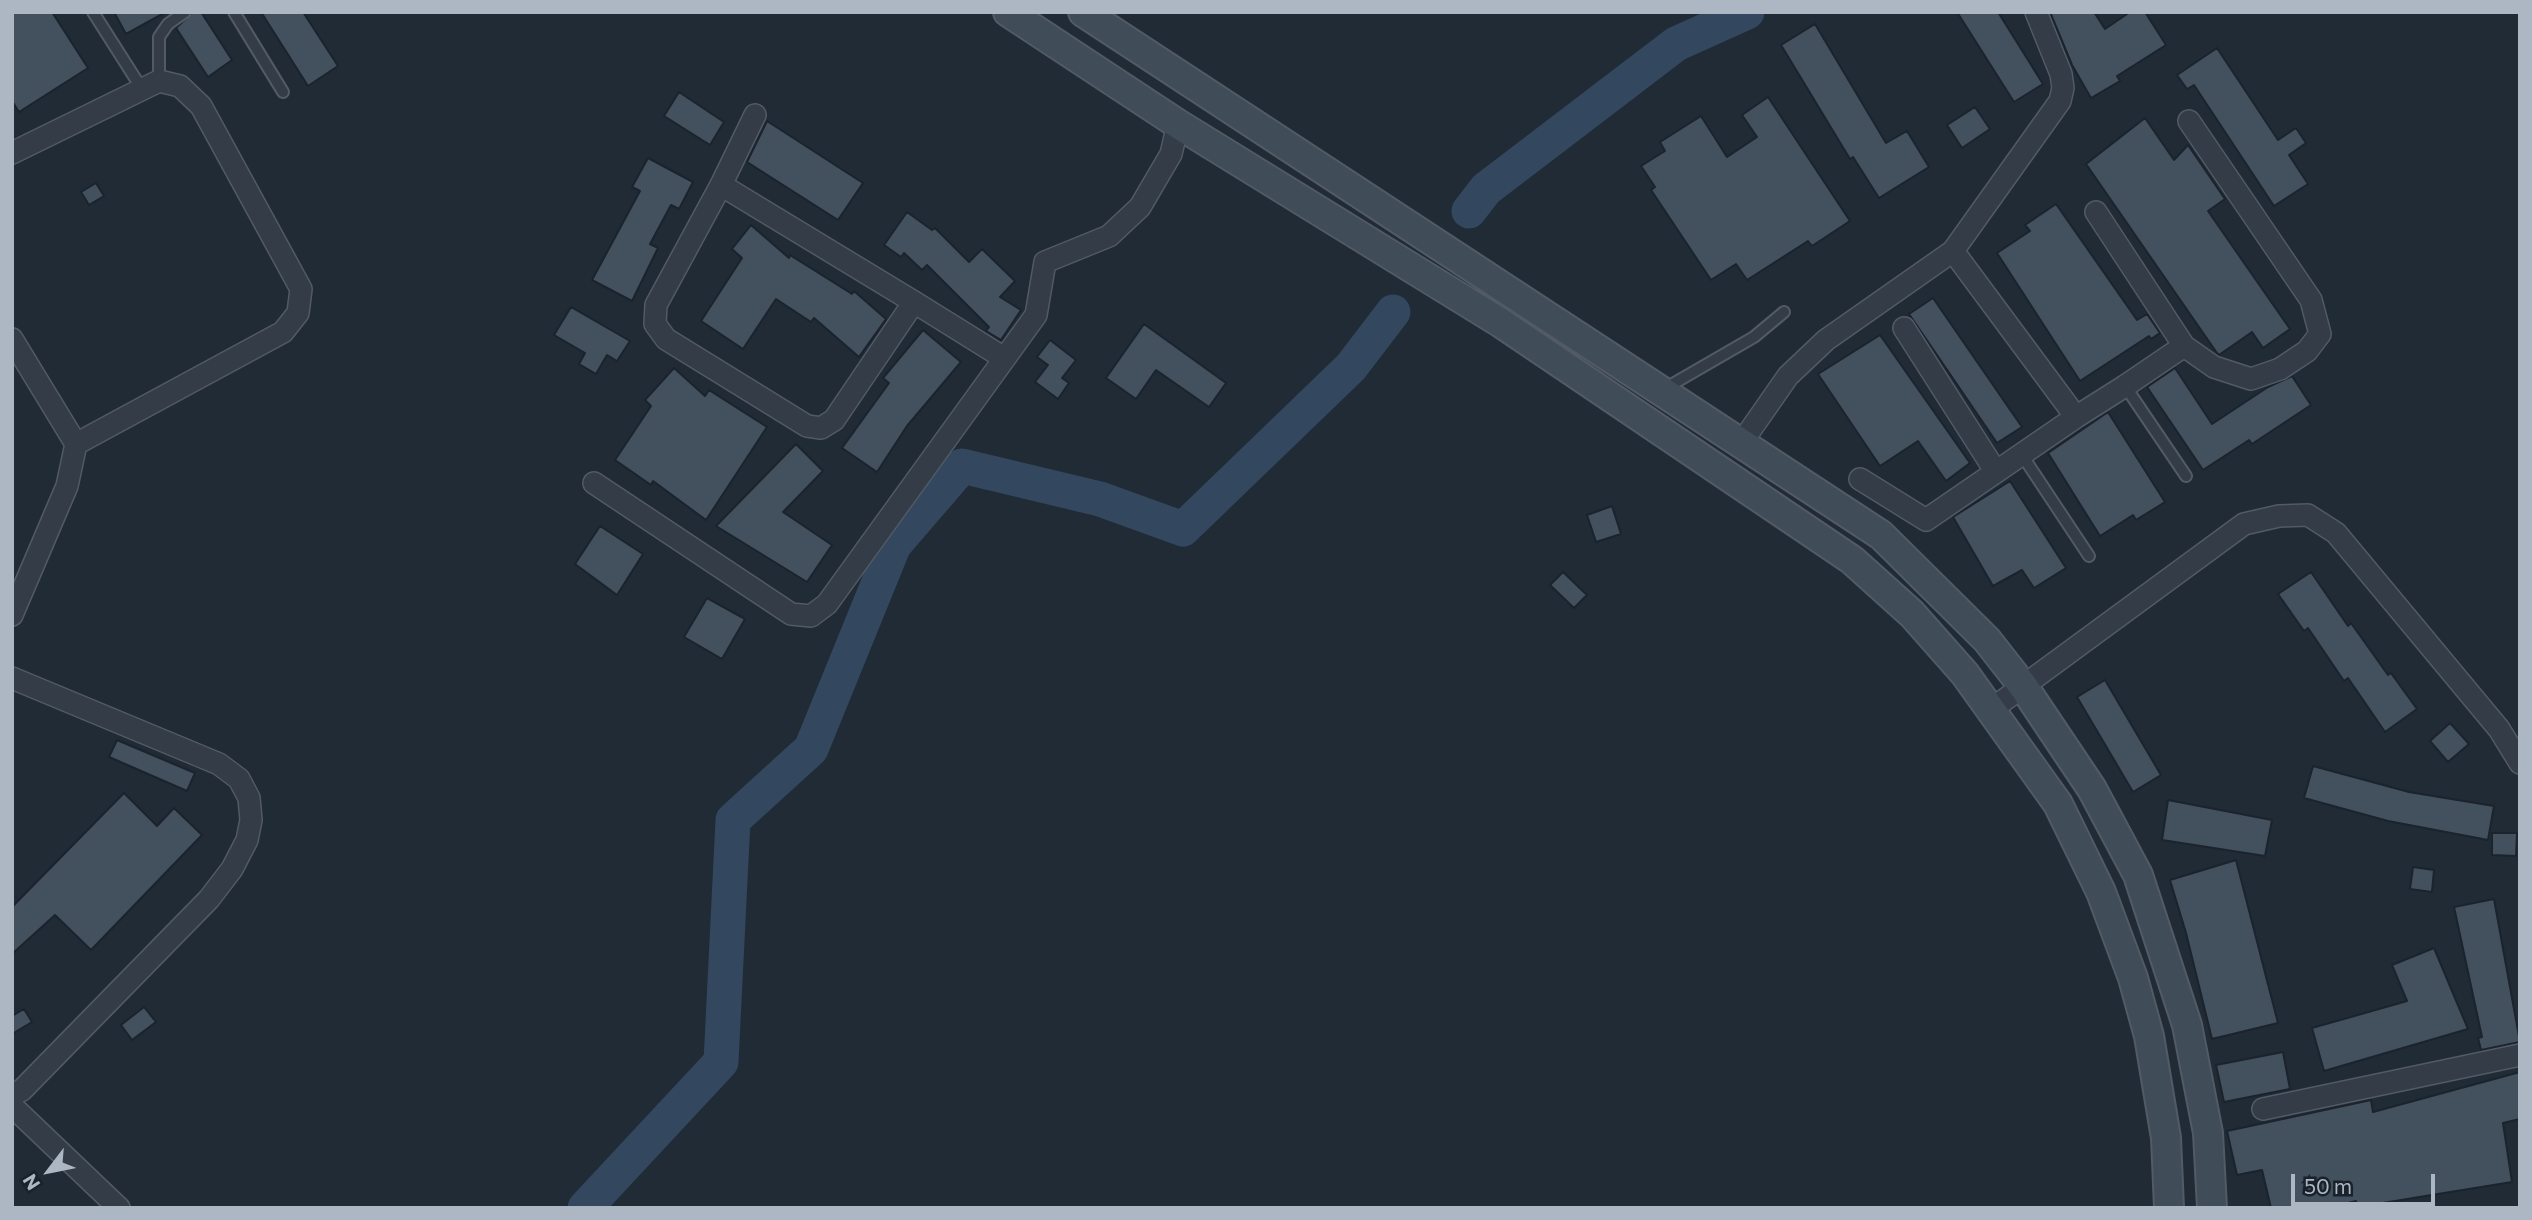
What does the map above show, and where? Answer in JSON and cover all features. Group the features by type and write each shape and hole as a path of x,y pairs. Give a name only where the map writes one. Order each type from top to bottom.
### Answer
{"street":[{"path":"1008,12 1178,124 1501,323 1852,560 1912,614 1992,709 2058,804 2101,892 2133,978 2149,1036 2166,1138 2169,1208"},
{"path":"1083,12 1881,535 1987,640 2023,686 2092,789 2138,875 2187,1025 2208,1133 2212,1208"},
{"path":"1742,442 1788,376 1826,340 1953,251 2060,101 2063,88 2061,74 2036,12"},
{"path":"12,153 151,85 180,86 201,106 301,289 298,313 283,332 76,444"},
{"path":"755,115 656,305 655,324 666,339 807,426 821,428 834,420 914,302"},
{"path":"2096,212 2184,346 2214,367 2251,379 2280,369 2307,351 2320,334 2311,300 2189,121"},
{"path":"594,483 791,614 811,616 827,604 1036,315 1045,262 1109,236 1140,207 1171,154 1178,124"},
{"path":"720,185 1004,358"},
{"path":"1953,251 2076,417"},
{"path":"1904,328 1996,472"},
{"path":"12,339 76,444 67,486 12,615"},
{"path":"1860,479 1926,520 2184,346"},
{"path":"1992,709 2244,524 2279,516 2308,515 2336,533 2499,729 2520,763"},
{"path":"12,678 219,764 239,779 249,798 251,820 247,840 232,869 209,899 22,1090 12,1095"},
{"path":"2263,1110 2520,1055"},
{"path":"12,1106 119,1208"}],"lane":[{"path":"93,12 151,85"},
{"path":"151,85 159,37 168,24 185,12"},
{"path":"234,12 283,92"},
{"path":"1661,390 1754,337 1784,312"},
{"path":"2125,386 2186,476"},
{"path":"2022,456 2090,556"}],"building":[{"path":"12,12 52,12 88,68 19,112 12,101"},
{"path":"114,12 166,12 126,34"},
{"path":"193,12 201,12 232,60 208,77 176,28"},
{"path":"261,12 303,12 338,66 308,86"},
{"path":"1957,12 1998,12 2043,84 2014,102"},
{"path":"2050,12 2094,12 2105,29 2130,12 2145,12 2166,45 2117,76 2120,81 2091,98 2072,65"},
{"path":"1815,24 1886,143 1907,131 1929,167 1879,198 1853,157 1850,159 1781,45"},
{"path":"2217,48 2278,140 2296,128 2306,143 2289,155 2308,184 2274,206 2194,85 2187,89 2177,75"},
{"path":"679,92 724,122 710,145 664,116"},
{"path":"1768,97 1850,221 1812,246 1808,241 1747,280 1736,264 1711,280 1651,190 1655,187 1641,166 1665,151 1660,142 1701,116 1727,157 1757,137 1742,115"},
{"path":"1975,107 1990,129 1962,148 1947,125"},
{"path":"2145,118 2174,160 2188,145 2225,199 2208,211 2290,329 2263,348 2252,332 2219,355 2217,353 2086,164"},
{"path":"767,121 863,183 838,220 747,162"},
{"path":"648,158 693,182 679,209 671,205 650,244 658,248 632,301 592,280 640,191 632,187"},
{"path":"96,183 104,196 89,205 81,192"},
{"path":"2056,204 2137,320 2147,314 2160,333 2151,339 2149,336 2080,381 1997,253 2030,231 2025,225"},
{"path":"907,212 932,230 935,228 969,262 982,249 1015,281 1000,297 1021,310 1001,340 986,331 989,327 927,265 922,270 904,253 901,257 884,245"},
{"path":"751,225 789,258 790,255 852,294 854,291 886,319 859,357 814,318 811,322 776,299 743,349 701,321 742,258 732,249"},
{"path":"1933,298 2022,427 1997,443 1909,314"},
{"path":"571,307 630,341 617,361 607,355 596,374 579,364 585,353 554,335"},
{"path":"1144,324 1226,383 1209,407 1156,370 1136,399 1106,378"},
{"path":"923,330 961,362 907,426 877,472 842,448 889,383 883,378"},
{"path":"1880,335 1970,463 1946,481 1918,441 1880,466 1818,374"},
{"path":"1050,340 1076,360 1062,378 1069,383 1058,399 1035,382 1048,365 1037,357"},
{"path":"674,368 705,396 709,390 767,427 706,520 653,481 651,485 615,460 651,406 645,400"},
{"path":"2175,368 2212,424 2268,387 2292,376 2311,405 2252,444 2249,440 2203,470 2147,387"},
{"path":"2108,412 2165,502 2136,520 2133,515 2100,536 2048,453"},
{"path":"796,444 823,471 783,512 832,545 807,582 716,526"},
{"path":"2010,481 2066,568 2034,588 2022,570 1993,586 1953,517"},
{"path":"1612,506 1621,534 1596,542 1587,515"},
{"path":"600,526 643,554 617,595 575,564"},
{"path":"1563,572 1587,595 1574,608 1550,585"},
{"path":"2311,572 2348,626 2351,623 2388,675 2391,673 2417,709 2385,732 2348,678 2344,681 2308,628 2304,631 2278,594"},
{"path":"707,598 745,619 722,659 684,637"},
{"path":"2105,680 2161,775 2133,792 2077,697"},
{"path":"2450,723 2469,744 2448,762 2430,741"},
{"path":"117,740 195,773 187,791 109,757"},
{"path":"2313,766 2409,792 2494,806 2488,840 2388,821 2304,798"},
{"path":"124,793 157,826 174,808 202,835 91,950 55,915 12,954 12,907"},
{"path":"2168,800 2272,820 2265,856 2162,840"},
{"path":"2492,833 2517,833 2516,856 2492,855"},
{"path":"2236,860 2278,1023 2212,1039 2170,880"},
{"path":"2413,867 2434,870 2432,892 2410,889"},
{"path":"2494,899 2520,1042 2481,1050 2478,1038 2482,1037 2454,907"},
{"path":"2434,948 2468,1029 2324,1071 2312,1028 2407,1001 2392,965"},
{"path":"144,1007 156,1022 132,1040 121,1025"},
{"path":"24,1009 32,1022 12,1034 12,1016"},
{"path":"2283,1052 2290,1089 2224,1102 2216,1065"},
{"path":"2520,1072 2520,1119 2503,1123 2512,1182 2358,1207 2356,1201 2329,1208 2271,1208 2262,1170 2237,1175 2227,1131 2371,1100 2373,1112"}],"waterway":[{"path":"1469,211 1486,189 1676,44 1747,12"},
{"path":"585,1208 721,1062 733,820 811,749 894,545 962,466 1100,499 1183,529 1351,367 1393,312"}]}
